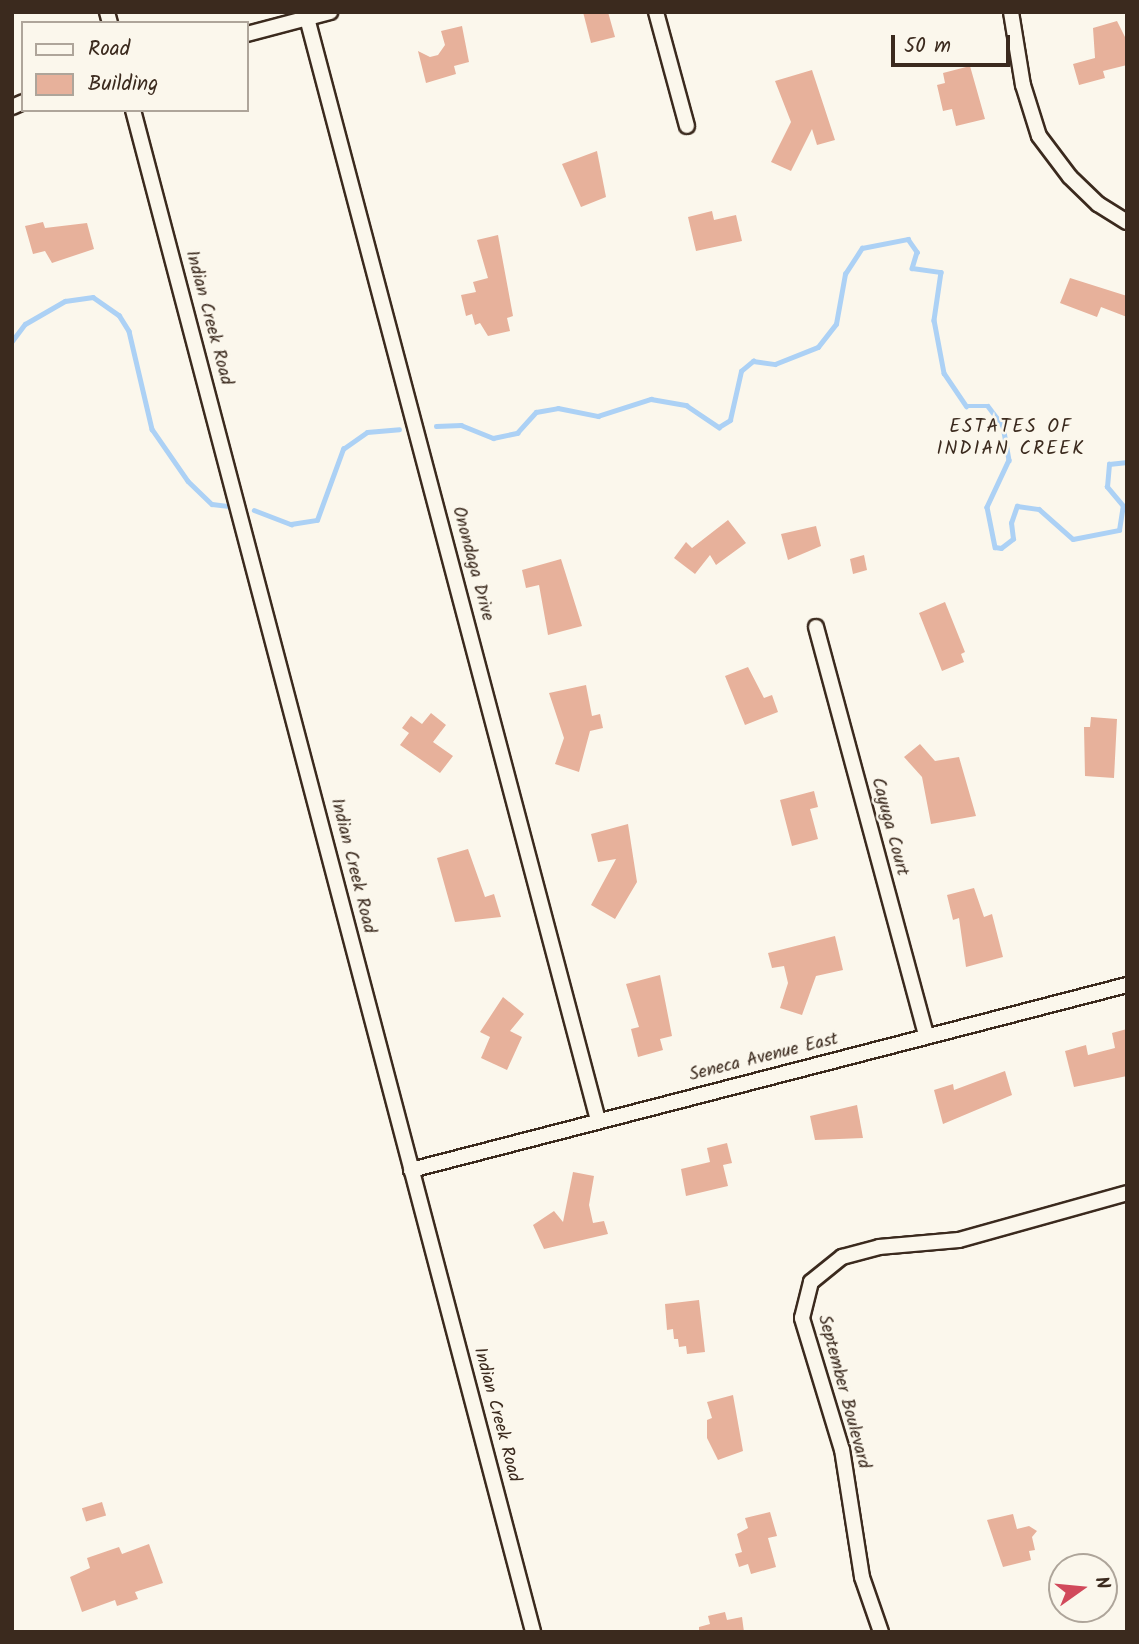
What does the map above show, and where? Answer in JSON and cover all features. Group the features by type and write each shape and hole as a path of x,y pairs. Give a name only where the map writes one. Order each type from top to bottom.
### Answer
{"street":[{"path":"248,34 330,12"},
{"path":"656,12 687,126"},
{"path":"1011,12 1023,85 1040,136 1070,177 1098,204 1127,222"},
{"name":"Onondaga Drive","path":"307,18 598,1121"},
{"name":"Indian Creek Road","path":"134,112 533,1632"},
{"name":"Cayuga Court","path":"816,627 926,1036"},
{"name":"Seneca Avenue East","path":"411,1170 1127,985"},
{"name":"September Boulevard","path":"881,1632 862,1577 842,1450 802,1318 811,1282 830,1264 855,1253 879,1247 959,1240 1127,1193"}],"building":[{"path":"583,12 608,12 615,37 591,43"},
{"path":"1117,21 1127,41 1127,65 1103,71 1105,78 1079,85 1073,64 1095,58 1093,28"},
{"path":"462,26 469,62 454,66 456,74 426,83 418,51 430,57 438,55 445,45 441,31"},
{"path":"970,66 985,119 956,126 952,109 943,111 937,85 945,83 943,73"},
{"path":"812,70 835,140 817,145 812,129 791,171 771,162 791,122 775,81"},
{"path":"597,151 606,197 581,207 562,164"},
{"path":"712,211 714,220 736,215 742,241 696,251 688,217"},
{"path":"43,222 45,228 87,223 94,249 52,263 45,251 33,254 25,226"},
{"path":"498,235 513,316 507,318 510,331 488,336 480,323 475,325 472,314 466,316 461,295 476,292 473,282 488,278 477,240"},
{"path":"1070,278 1127,296 1127,317 1101,307 1097,317 1060,303"},
{"path":"728,520 746,543 716,565 710,555 695,574 674,558 686,542 692,548"},
{"path":"816,526 821,546 788,560 781,534"},
{"path":"864,555 867,570 853,574 850,559"},
{"path":"561,559 582,626 548,635 539,585 526,588 522,570"},
{"path":"945,602 965,652 961,654 964,662 942,671 919,613"},
{"path":"748,667 764,698 772,695 778,712 745,725 725,676"},
{"path":"586,685 592,716 600,714 603,728 590,731 579,772 555,764 564,738 549,693"},
{"path":"431,713 446,725 433,742 453,756 440,773 400,745 409,733 402,728 411,716 422,724"},
{"path":"1091,717 1117,719 1114,778 1085,776 1084,727 1090,727"},
{"path":"920,744 935,761 959,757 976,816 931,824 922,777 904,757"},
{"path":"814,791 818,807 810,809 818,839 792,846 780,800"},
{"path":"628,824 637,882 615,919 591,905 616,859 598,862 591,834"},
{"path":"468,849 485,897 494,894 501,917 455,922 437,858"},
{"path":"974,888 984,917 992,914 1003,957 966,967 959,918 953,920 947,895"},
{"path":"835,936 843,970 816,976 802,1015 780,1008 788,983 784,966 772,968 768,953"},
{"path":"660,975 672,1036 660,1039 663,1050 638,1057 631,1029 639,1027 626,984"},
{"path":"503,997 524,1014 510,1031 522,1037 507,1070 481,1058 490,1037 480,1032"},
{"path":"1127,1029 1127,1076 1074,1087 1065,1051 1086,1045 1088,1055 1115,1048 1112,1033"},
{"path":"1005,1071 1012,1095 943,1124 934,1090 953,1084 954,1090"},
{"path":"857,1105 863,1138 815,1140 810,1116"},
{"path":"727,1143 732,1163 723,1165 728,1186 686,1196 681,1169 710,1162 707,1148"},
{"path":"573,1172 594,1176 589,1205 593,1223 604,1221 608,1234 544,1249 533,1225 554,1211 563,1222"},
{"path":"699,1300 705,1352 687,1354 686,1346 679,1347 678,1339 674,1339 673,1329 667,1330 665,1304"},
{"path":"733,1395 743,1451 718,1460 707,1438 707,1420 712,1418 707,1402"},
{"path":"102,1502 106,1515 86,1522 82,1508"},
{"path":"770,1512 777,1536 768,1538 776,1567 751,1574 748,1564 739,1567 735,1554 742,1552 737,1534 748,1528 745,1518"},
{"path":"1013,1514 1017,1529 1029,1526 1037,1531 1032,1537 1035,1550 1029,1551 1031,1560 1003,1567 987,1520"},
{"path":"149,1544 163,1583 135,1592 138,1599 117,1606 115,1600 82,1612 70,1577 90,1568 87,1558 119,1547 122,1554"},
{"path":"725,1612 727,1620 742,1617 744,1632 699,1632 699,1627 710,1624 708,1616"}],"waterway":[{"path":"436,426 461,425 493,438 517,433 536,412 558,408 598,416 651,399 686,405 719,427 730,420 741,371 753,361 775,364 818,347 836,324 845,274 862,248 908,239 917,252 912,268 941,272 934,320 944,373 966,406 988,406 1003,426 1009,460 987,507 995,547 1001,548 1013,539 1011,523 1017,506 1039,509 1073,539 1119,530 1123,506 1107,487 1109,464 1127,462"},
{"path":"12,341 25,324 65,301 93,297 119,315 129,331 152,429 188,481 212,504 229,506"},
{"path":"254,510 291,524 317,520 343,449 367,432 399,429"}],"district":[{"name":"ESTATES OF INDIAN CREEK","path":"1011,439"}]}
